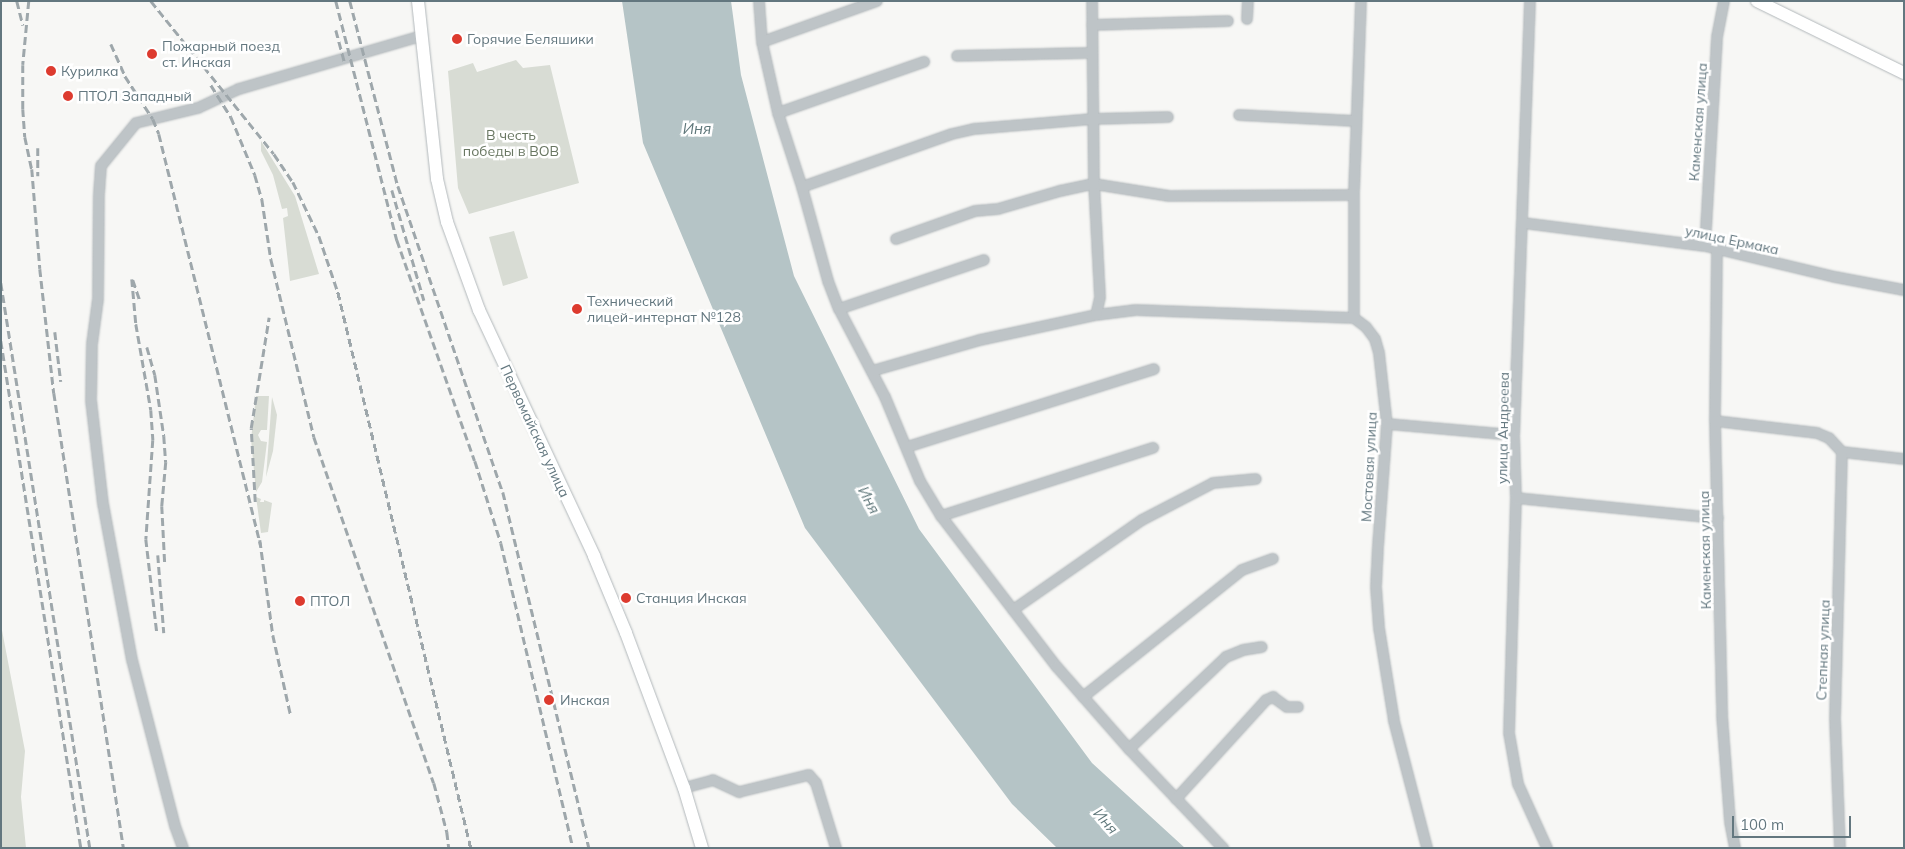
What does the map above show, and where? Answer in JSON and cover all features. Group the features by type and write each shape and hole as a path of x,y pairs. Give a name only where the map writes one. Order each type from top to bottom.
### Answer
{"main road":[{"name":"Первомайская улица","path":"418,1 437,179 447,222 479,310 597,564 634,653 684,788 702,848"},
{"path":"1757,1 1904,73"}],"street":[{"path":"759,1 762,42 778,113 802,187 828,281 839,309 872,371 908,447 920,481 941,516 1057,667 1129,748 1223,848"},
{"path":"762,42 877,1"},
{"path":"1092,1 1094,184 1100,296 1096,315"},
{"path":"1247,19 1248,1"},
{"path":"872,371 980,340 1096,315 1136,310 1354,318 1354,195 1361,1"},
{"name":"улица Андреева","path":"1530,1 1514,435 1516,498 1509,733 1518,784 1548,848"},
{"name":"Каменская улица","path":"1704,246 1717,37 1724,1"},
{"path":"1092,25 1228,21"},
{"path":"183,848 175,826 132,660 104,504 92,409 92,344 98,299 101,166 136,123 198,108 239,90 422,36"},
{"path":"957,56 1092,53"},
{"path":"778,113 924,62"},
{"path":"1239,115 1356,121"},
{"path":"802,187 952,134 974,129 1093,119 1168,117"},
{"path":"896,239 975,211 998,209 1060,191 1094,184 1169,196 1354,195"},
{"name":"улица Ермака","path":"1523,223 1704,246 1904,290"},
{"name":"Каменская улица","path":"1717,250 1715,421 1722,715 1730,822 1735,848"},
{"path":"839,309 984,260"},
{"name":"Мостовая улица","path":"1354,318 1366,327 1375,339 1380,353 1387,424 1376,587 1379,628 1394,721 1427,848"},
{"path":"908,447 1154,369"},
{"path":"1715,421 1816,433 1829,438 1842,452 1904,459"},
{"path":"1387,424 1514,435"},
{"path":"941,516 1153,448"},
{"name":"Степная улица","path":"1840,848 1835,719 1842,452"},
{"path":"1014,610 1142,520 1214,484 1240,479 1256,479"},
{"path":"1516,498 1718,518"},
{"path":"1084,697 1242,570 1273,559"},
{"path":"1129,748 1226,657 1243,650 1262,647"},
{"path":"1176,799 1266,700 1273,697 1287,707 1298,707"},
{"path":"684,788 714,780 739,792 809,775 816,783 836,848"}],"green space":[{"name":"В честь победы в ВОВ","path":"516,60 523,68 550,65 579,183 469,214 458,188 448,71 473,63 477,72"},
{"path":"261,141 295,196 319,274 290,281 283,218 288,216 287,208 282,209 273,175 261,151"},
{"path":"514,231 528,278 503,286 489,237"},
{"path":"256,396 269,396 267,430 261,430 258,435 261,441 267,442 262,482 256,492 251,439"},
{"path":"272,397 277,415 273,451 266,477"},
{"path":"256,497 261,499 260,502 264,502 264,500 272,503 268,532 261,533"},
{"path":"1,625 25,751 21,797 26,848 1,848"}],"water":[{"name":"Иня","path":"622,1 731,1 741,75 794,276 919,529 1092,763 1185,848 1057,848 1012,804 805,528 643,143"}],"railway":[{"path":"17,1 23,25"},
{"path":"29,1 23,65 25,137 32,169 40,269 54,393 124,848"},
{"path":"151,1 274,154 293,182 319,236 338,292 471,848"},
{"path":"336,1 397,240 475,461 501,543 573,848"},
{"path":"350,1 398,186 503,492 589,848"},
{"path":"336,30 345,64"},
{"path":"111,44 125,76 153,119 159,134 261,545"},
{"path":"211,85 231,117 255,175 262,199 271,259 314,437 434,783 447,832 449,848"},
{"path":"38,148 38,176"},
{"path":"392,190 424,300"},
{"path":"139,299 132,279 136,324 151,410 153,440 146,539 157,632"},
{"path":"1,283 90,848"},
{"path":"255,502 251,428 269,317"},
{"path":"55,332 61,382"},
{"path":"1,341 81,848"},
{"path":"147,347 155,375 164,436 166,462 162,506 165,565"},
{"path":"260,540 273,635 291,716"},
{"path":"158,555 164,633"}],"place":[{"name":"Горячие Беляшики","path":"457,39"},
{"name":"Пожарный поезд ст. Инская","path":"152,54"},
{"name":"Курилка","path":"51,71"},
{"name":"ПТОЛ Западный","path":"68,96"},
{"name":"Технический лицей-интернат №128","path":"577,309"},
{"name":"Станция Инская","path":"626,598"},
{"name":"ПТОЛ","path":"300,601"},
{"name":"Инская","path":"549,700"}]}
